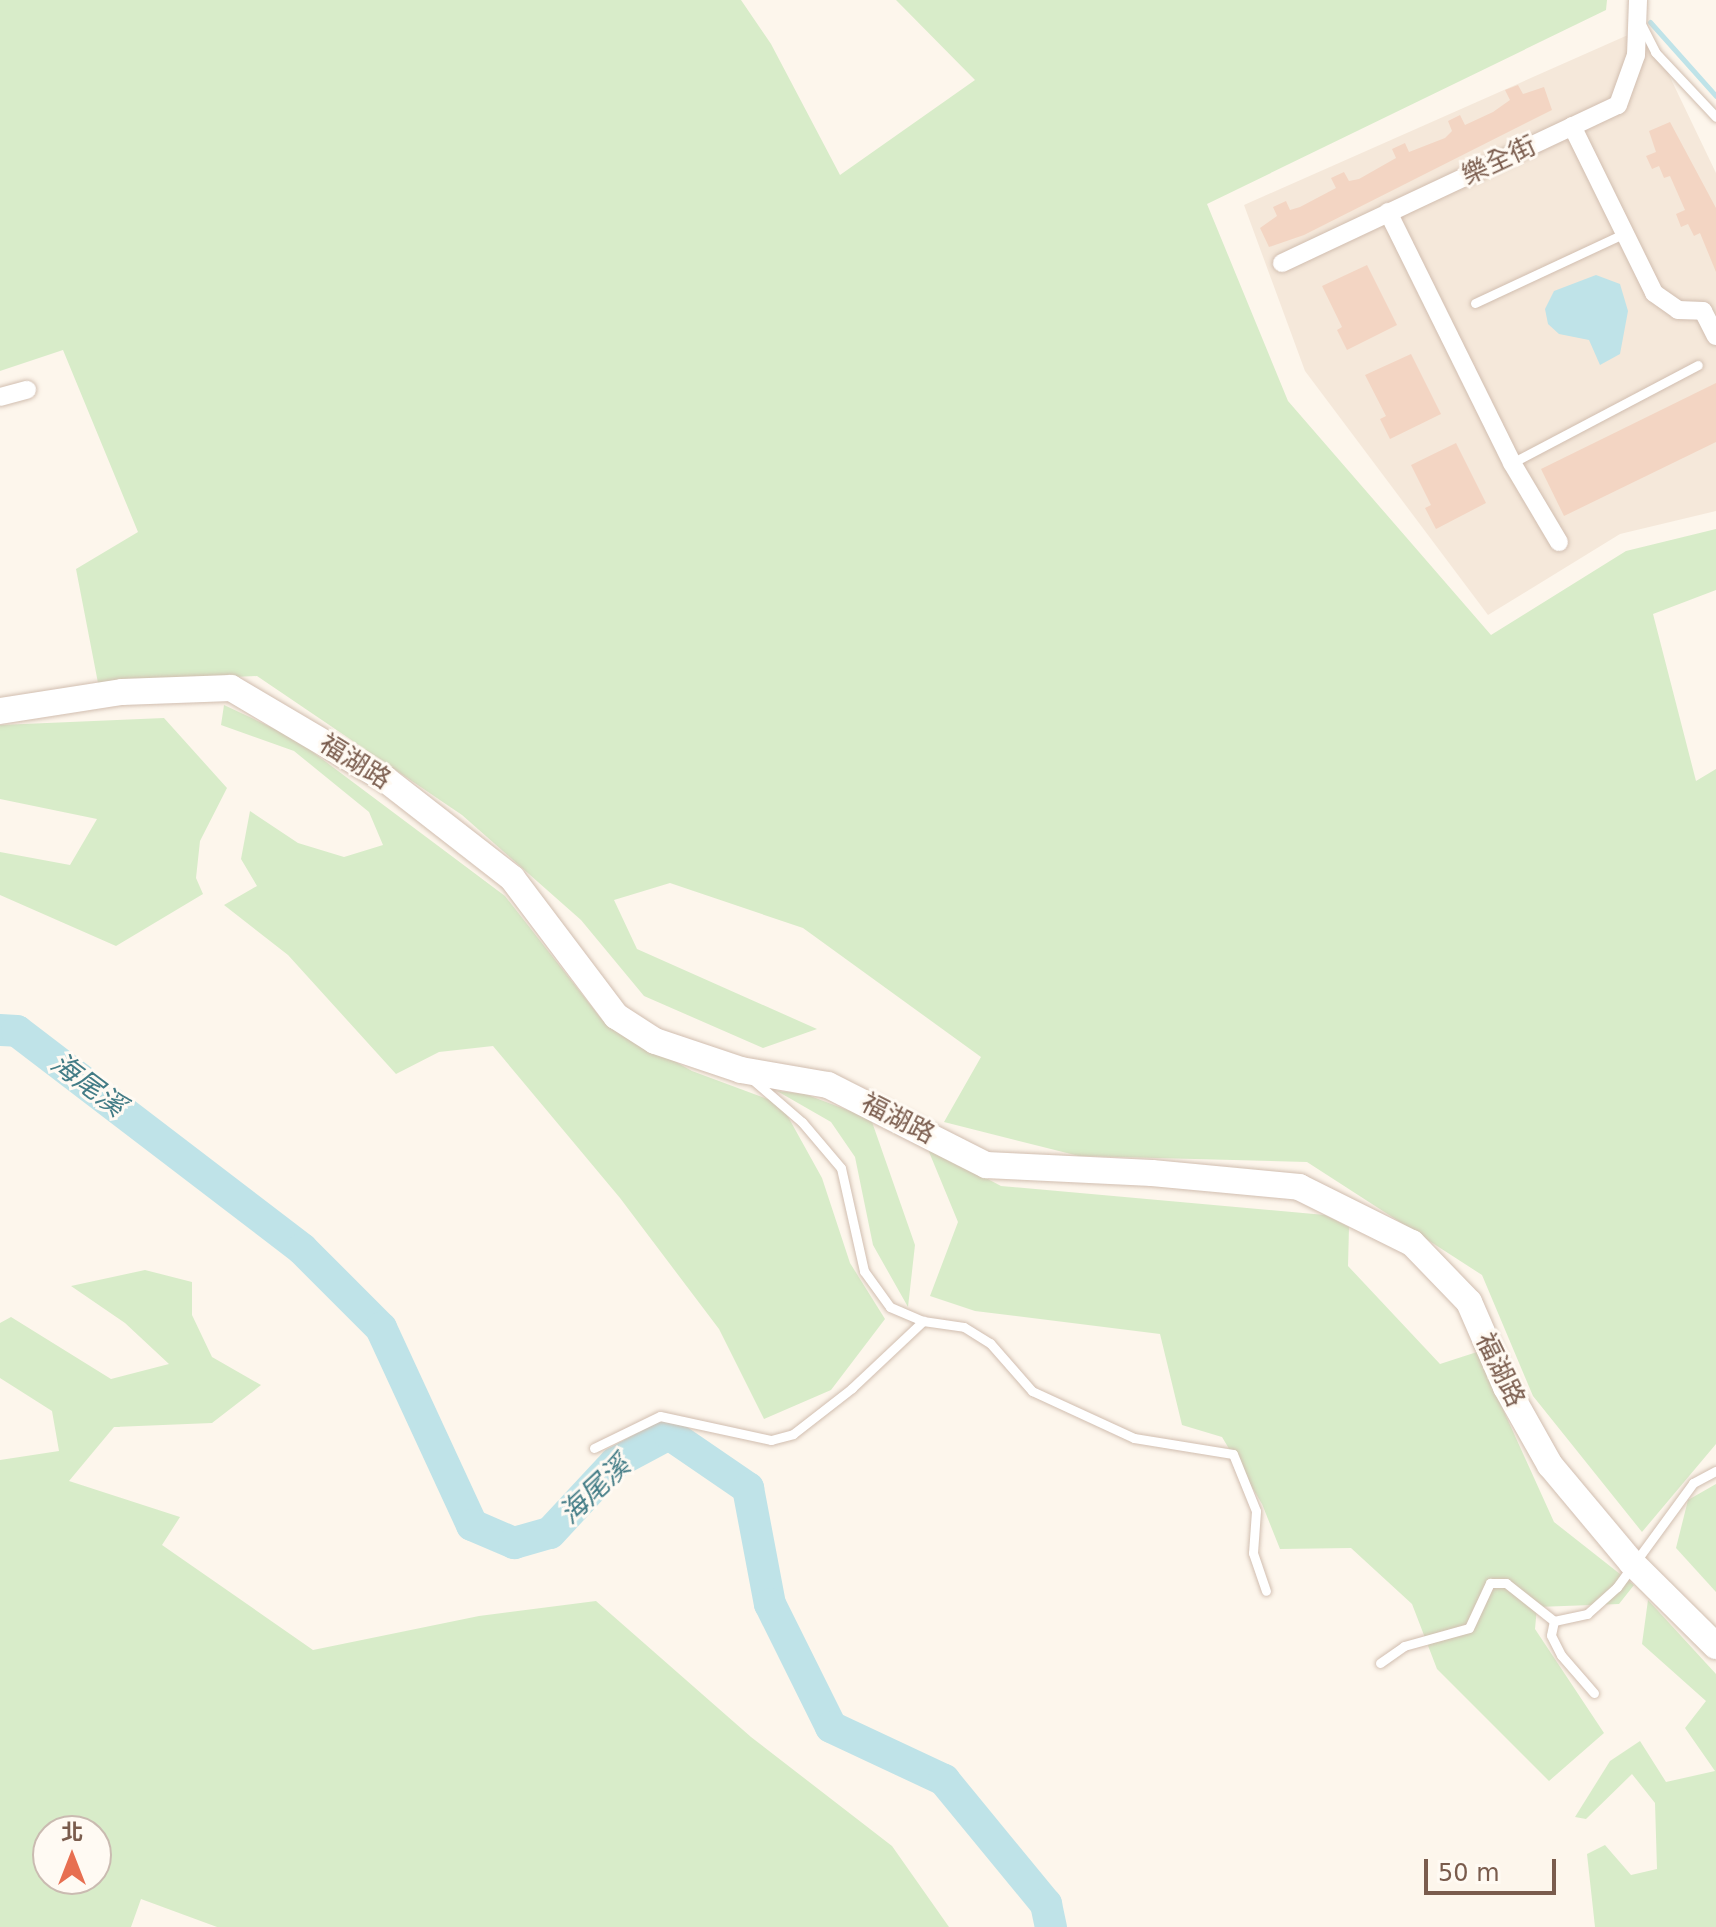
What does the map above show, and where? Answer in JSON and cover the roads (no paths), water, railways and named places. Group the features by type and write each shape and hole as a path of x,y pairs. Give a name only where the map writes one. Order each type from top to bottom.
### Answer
{"street":[{"name":"樂全街","path":"1282,263 1618,105 1636,55 1637,8"},
{"path":"1572,126 1621,235 1654,293 1678,310 1703,311 1716,336"},
{"path":"1388,212 1512,463 1559,542"},
{"path":"0,397 27,390"},
{"name":"福湖路","path":"0,711 122,692 231,688 385,779 512,878 616,1016 655,1041 741,1070 828,1085 986,1165 1152,1173 1299,1187 1412,1243 1469,1302 1506,1387 1550,1465 1632,1563 1716,1646"}],"lane":[{"path":"1637,8 1655,52 1716,117"},
{"path":"1475,303 1621,235"},
{"path":"1512,463 1698,365"},
{"path":"741,1070 802,1122 841,1168 864,1271 890,1307 923,1321 964,1327 990,1343 1032,1391 1134,1438 1233,1454 1256,1511 1253,1553 1266,1591"},
{"path":"594,1448 660,1416 771,1440 793,1434 852,1388 923,1321"},
{"path":"1554,1621 1587,1614 1617,1587 1693,1483 1716,1471"},
{"path":"1380,1663 1404,1646 1469,1628 1490,1583 1506,1583 1554,1621"},
{"path":"1554,1621 1551,1635 1561,1655 1594,1693"}],"water":[{"path":"1596,275 1620,284 1628,311 1620,354 1600,365 1589,340 1559,334 1548,324 1545,309 1554,291"}],"waterway":[{"path":"1650,22 1716,96"},
{"name":"海尾溪","path":"0,1030 17,1031 302,1249 381,1328 472,1525 514,1543 550,1533 615,1463 669,1434 748,1488 770,1604 831,1727 944,1780 1046,1904 1051,1927"}]}
